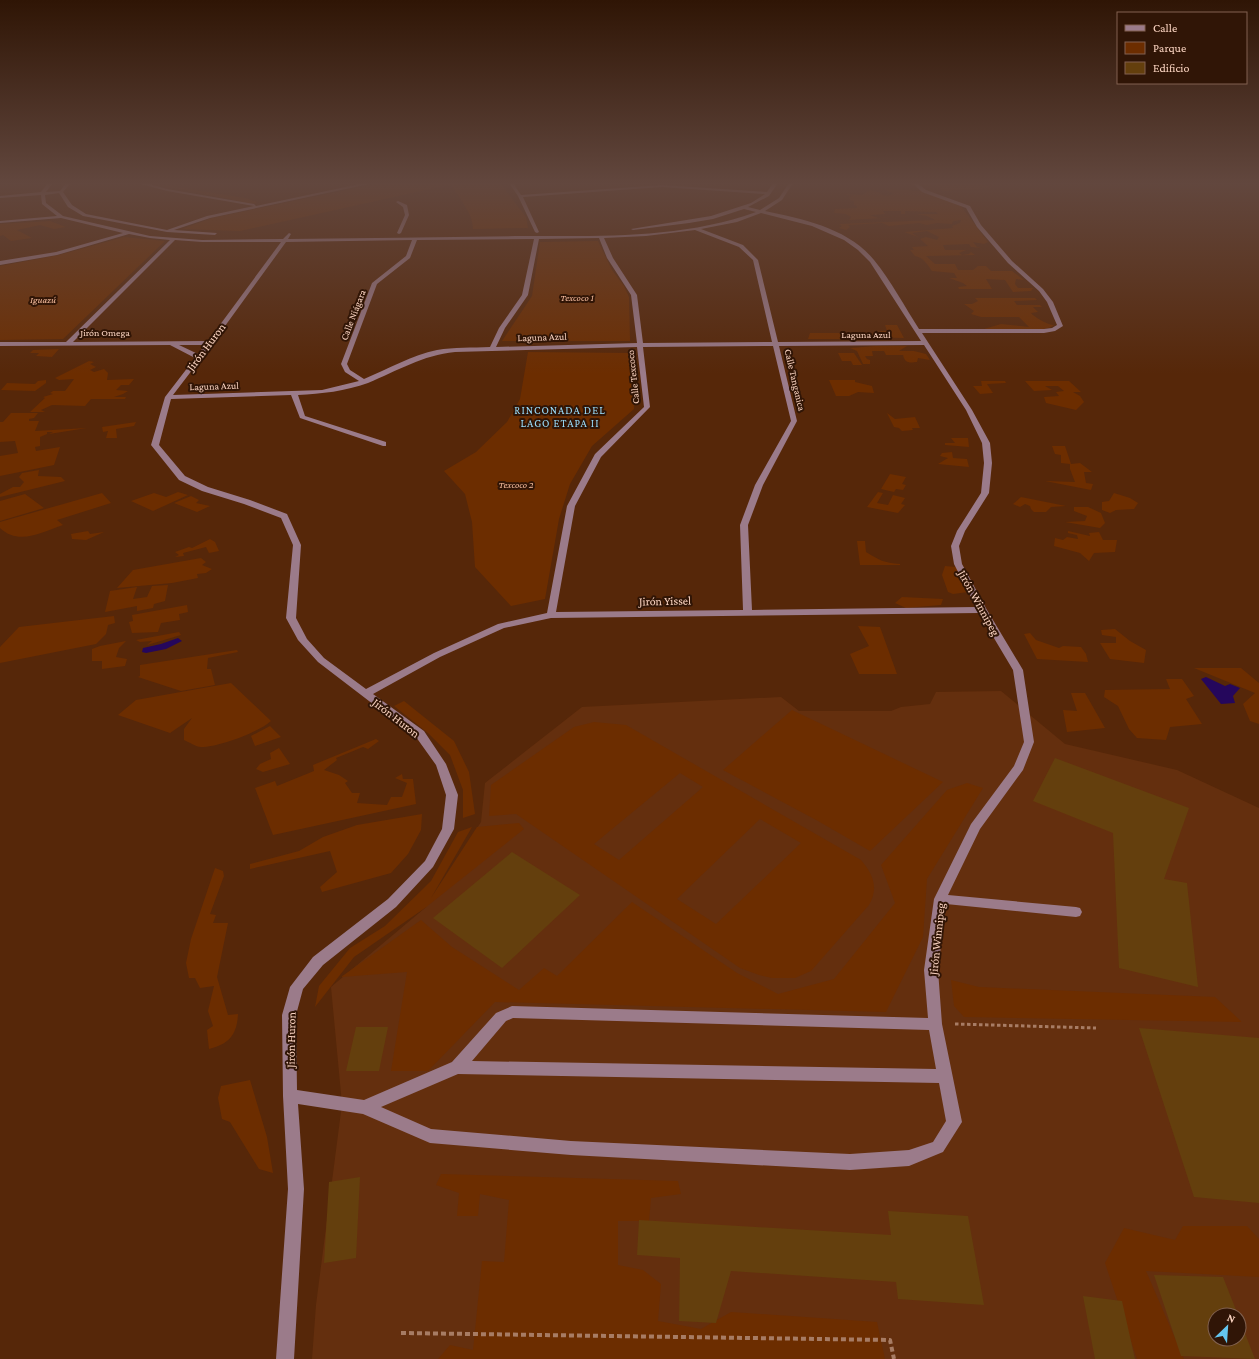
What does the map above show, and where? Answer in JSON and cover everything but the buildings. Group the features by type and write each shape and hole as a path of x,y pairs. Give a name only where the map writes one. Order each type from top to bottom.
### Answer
{"street":[{"path":"0,263 57,253 81,246"},
{"path":"68,343 166,246"},
{"name":"Jirón Huron","path":"278,246 210,343 168,397 155,445 182,478 204,489 247,502 284,516 297,545 291,618 303,640 321,660 420,734 441,764 452,795 448,829 429,864 392,903 318,961 297,986 289,1015 290,1096 296,1189 285,1359"},
{"name":"Calle Niágara","path":"364,382 347,371 344,364 375,283 408,257 412,246"},
{"path":"492,349 502,328 525,295 535,246"},
{"name":"Calle Texcoco","path":"551,615 571,506 598,456 647,407 634,295 610,258 605,246"},
{"name":"Calle Tanganica","path":"741,246 755,260 794,421 759,485 744,525 748,612"},
{"name":"Jirón Winnipeg","path":"290,1096 364,1107 430,1136 571,1148 850,1162 909,1158 938,1147 954,1122 935,1024 931,970 940,899 975,827 1019,766 1029,742 1018,670 982,610 958,564 955,546 961,531 985,493 988,463 986,443 969,410 872,261 864,250 859,246"},
{"path":"917,331 1044,331 1053,330 1060,326 1050,302 1041,290 1010,262 997,246"},
{"path":"167,342 199,357"},
{"name":"Jirón Omega","path":"0,344 167,342 210,343"},
{"name":"Laguna Azul","path":"168,397 322,392 364,382 420,357 437,352 640,345 924,343"},
{"path":"294,393 302,417 383,444"},
{"name":"Jirón Yissel","path":"365,694 437,655 501,626 551,615 982,610"},
{"path":"940,899 1076,912"},
{"path":"457,1067 501,1017 512,1012 935,1024"},
{"path":"364,1107 457,1067 944,1076"}],"path":[{"path":"935,1024 1096,1028"},
{"path":"401,1333 890,1340 894,1359"}],"shaded area":[{"path":"178,638 182,641 166,649 146,653 142,652 143,648"},
{"path":"1206,677 1225,686 1230,684 1240,688 1233,696 1235,703 1221,704 1201,679"},
{"path":"1001,691 1065,744 1177,770 1259,808 1259,1359 312,1359 316,1305 342,1104 331,987 425,908 481,822 485,783 582,707 781,697 799,711 891,711 901,707 930,704 936,692"}],"green space":[{"name":"Iguazú","path":"90,246 159,246 63,339 0,340 0,266 59,255"},
{"name":"Texcoco 1","path":"539,246 601,246 612,270 624,286 629,297 630,341 502,341 532,296"},
{"path":"944,246 945,250 966,250 959,253 962,255 969,254 971,252 975,255 926,256 935,264 955,264 958,270 973,270 978,266 986,266 991,271 1012,271 1024,280 1016,279 1015,284 1018,288 1033,288 1031,291 1013,292 1005,280 986,279 992,289 959,289 958,287 967,286 949,278 957,278 954,273 932,271 925,262 915,256 910,250 914,250 912,247"},
{"path":"975,298 1035,298 1037,300 1014,301 1017,305 1040,305 1042,307 1033,307 1038,312 1031,313 1048,324 1054,325 1049,328 1032,330 984,329 1001,324 1029,327 1019,317 981,317 971,314 974,311 964,304 972,304 978,301"},
{"path":"885,325 897,325 904,338 865,337 861,334 881,335 880,331 887,331"},
{"path":"810,333 846,333 849,339 808,339"},
{"path":"907,346 899,351 914,351 926,354 930,360 918,358 917,362 910,362 905,360 903,355 886,355 884,351 872,351 873,356 865,356 870,360 870,364 863,364 857,351 850,348"},
{"path":"59,349 52,357 36,356 39,353 30,353 33,350"},
{"name":"Texcoco 2","path":"528,352 632,353 634,409 592,446 570,484 559,519 545,599 511,606 475,567 472,522 465,494 444,471 476,452 507,422 520,399"},
{"path":"838,353 854,353 862,365 853,365 851,361 842,361"},
{"path":"89,361 94,362 90,364 96,367 90,370 94,372 104,369 108,373 107,380 134,379 129,385 121,385 116,390 128,391 114,397 126,397 125,399 91,399 85,406 52,405 41,410 45,412 30,412 45,398 43,397 53,394 50,393 53,391 65,391 74,379 59,380 55,378"},
{"path":"46,380 46,383 35,391 1,390 7,383 35,384 38,381"},
{"path":"829,380 855,380 855,382 872,386 874,393 858,392 849,396 836,396"},
{"path":"981,381 1005,381 1006,383 987,384 993,393 980,394 973,386 982,386"},
{"path":"1025,381 1069,381 1081,392 1073,392 1080,396 1084,402 1076,410 1046,403 1044,397 1059,396 1056,392 1064,391 1058,386 1045,386 1052,390 1034,391"},
{"path":"11,413 38,413 34,418 29,419 29,421 39,421 35,431 87,428 49,434 53,432 47,432 47,434 40,437 40,446 35,447 36,451 60,447 54,465 0,476 0,456 18,453 15,441 0,442 0,422 3,422"},
{"path":"887,413 895,419 915,417 920,428 912,428 913,430 902,431 899,428 894,427"},
{"path":"136,422 134,426 116,429 117,438 106,438 108,431 103,432 102,427"},
{"path":"951,438 968,438 969,447 945,445 945,443 955,443"},
{"path":"1052,446 1065,446 1071,464 1080,463 1092,472 1084,472 1086,483 1093,484 1091,490 1045,481 1075,482 1070,469 1070,464 1061,463 1061,455 1055,454"},
{"path":"952,452 953,458 967,459 969,467 938,464 948,458 940,456 942,453"},
{"path":"39,470 38,476 61,477 65,481 0,497 0,494 13,487 20,487 24,482 19,477 22,473"},
{"path":"890,474 906,477 902,484 906,485 903,490 896,489 894,492 881,489"},
{"path":"178,492 188,495 153,511 131,501 154,493 166,497"},
{"path":"878,492 883,493 877,503 888,505 893,495 905,498 901,504 905,505 898,513 867,507"},
{"path":"102,493 111,503 57,520 63,525 39,534 23,537 15,536 0,528 0,522"},
{"path":"1114,493 1130,498 1138,503 1134,509 1116,510 1110,513 1102,510 1102,502 1109,501"},
{"path":"25,494 44,508 0,521 0,501"},
{"path":"191,496 199,500 196,503 210,506 197,512 174,503"},
{"path":"1021,497 1066,506 1051,507 1046,512 1034,512 1030,506 1025,504 1020,507 1013,504"},
{"path":"1074,507 1088,507 1101,513 1105,523 1100,528 1065,522 1085,521 1087,516 1074,511"},
{"path":"88,531 90,534 104,532 86,540 72,539 71,534"},
{"path":"1068,531 1090,536 1089,533 1099,532 1103,540 1117,540 1115,552 1094,553 1089,561 1080,553 1054,546 1055,538 1063,540 1067,537 1078,539 1077,535 1068,533"},
{"path":"210,539 215,542 219,551 209,553 206,547 183,553 184,556 175,557 179,555 175,552 189,547 192,548"},
{"path":"857,541 865,541 866,552 882,561 900,565 860,565"},
{"path":"201,558 206,562 202,565 212,569 206,573 197,574 198,578 172,583 117,588 133,570"},
{"path":"945,566 956,567 968,592 953,594 948,592 942,575"},
{"path":"168,585 165,601 154,604 153,608 137,611 137,606 105,612 110,591 137,587 133,599 147,597 152,586"},
{"path":"902,597 943,599 941,605 906,608 895,603"},
{"path":"187,605 188,612 179,614 180,620 161,623 158,632 132,633 129,622 133,621 132,615"},
{"path":"114,616 115,623 108,625 106,634 96,644 0,663 0,647 19,627"},
{"path":"858,626 880,627 897,674 859,674 850,654 869,646"},
{"path":"1115,629 1130,641 1146,650 1144,663 1110,659 1100,643 1116,643 1116,637 1102,635 1101,630"},
{"path":"179,632 181,635 147,645 152,641 140,642 136,640"},
{"path":"1030,633 1036,640 1059,648 1063,646 1081,647 1086,654 1088,662 1037,659 1024,634"},
{"path":"126,641 119,648 116,657 127,659 125,666 102,669 102,661 92,661 92,649"},
{"path":"237,650 238,652 208,658 207,669 211,669 215,685 181,691 138,677 140,676 140,665"},
{"path":"1194,668 1241,668 1259,683 1259,724 1250,721 1243,704 1255,693"},
{"path":"1166,679 1182,679 1194,696 1186,699 1202,724 1170,727 1166,740 1137,738 1129,729 1118,706 1104,697 1105,690 1170,689"},
{"path":"231,683 271,721 258,730 228,742 201,747 184,740 184,729 192,718 170,733 118,715 136,700"},
{"path":"1071,693 1085,693 1105,728 1067,732 1063,710 1077,711"},
{"path":"404,701 454,741 469,772 475,814 463,818 463,790 450,755 429,734 394,706"},
{"path":"792,710 943,782 870,851 723,770"},
{"path":"594,722 626,725 861,860 869,871 873,881 874,893 869,905 811,971 795,978 772,978 759,975 740,968 516,814 489,816 491,785 574,727","holes":["680,773 703,787 619,860 594,844","760,819 801,843 716,924 677,899"]},
{"path":"270,726 281,737 255,746 251,736"},
{"path":"376,739 379,741 368,749 363,747 336,758 337,760 324,770 339,775 348,781 345,783 352,793 360,793 357,803 387,805 391,797 402,797 407,783 395,778 402,774 403,779 413,779 416,804 273,835 255,788 275,781 277,786 314,771 313,765"},
{"path":"279,748 290,764 263,772 256,769 260,764 271,759 270,753"},
{"path":"967,783 983,788 927,879 923,937 886,1012 495,1002 428,1071 391,1071 407,972 341,977 421,920 452,947 519,990 544,968 557,976 632,902 737,973 778,994 834,979 895,903 881,865 947,790"},
{"path":"422,814 421,830 408,854 391,873 322,892 320,887 337,872 330,851 250,869 250,864 299,851 323,837 357,825"},
{"path":"519,823 524,829 425,908 354,957 315,1007 319,986 350,948 385,926 431,881 458,832 472,827 431,898 477,827"},
{"path":"215,868 223,871 224,876 210,914 216,915 213,923 228,923 217,977 228,1015 238,1014 236,1028 231,1038 216,1047 209,1049 207,1030 213,1026 208,1011 214,986 200,988 195,978 189,978 186,963 191,939"},
{"path":"951,980 979,987 1215,997 1242,1022 964,1017 954,1006"},
{"path":"250,1080 267,1137 273,1173 259,1169 230,1122 222,1119 218,1098 221,1086"},
{"path":"441,1174 678,1181 681,1194 651,1198 649,1221 618,1221 618,1265 643,1270 661,1284 658,1321 701,1329 731,1312 877,1322 885,1359 438,1359 450,1345 473,1350 482,1261 504,1262 509,1200 480,1194 478,1216 457,1216 459,1193 436,1185"},
{"path":"1183,1226 1247,1226 1259,1239 1259,1277 1146,1271 1184,1359 1137,1359 1105,1263 1124,1228 1175,1240"}],"district":[{"name":"RINCONADA DEL LAGO ETAPA II","path":"560,416"}]}
